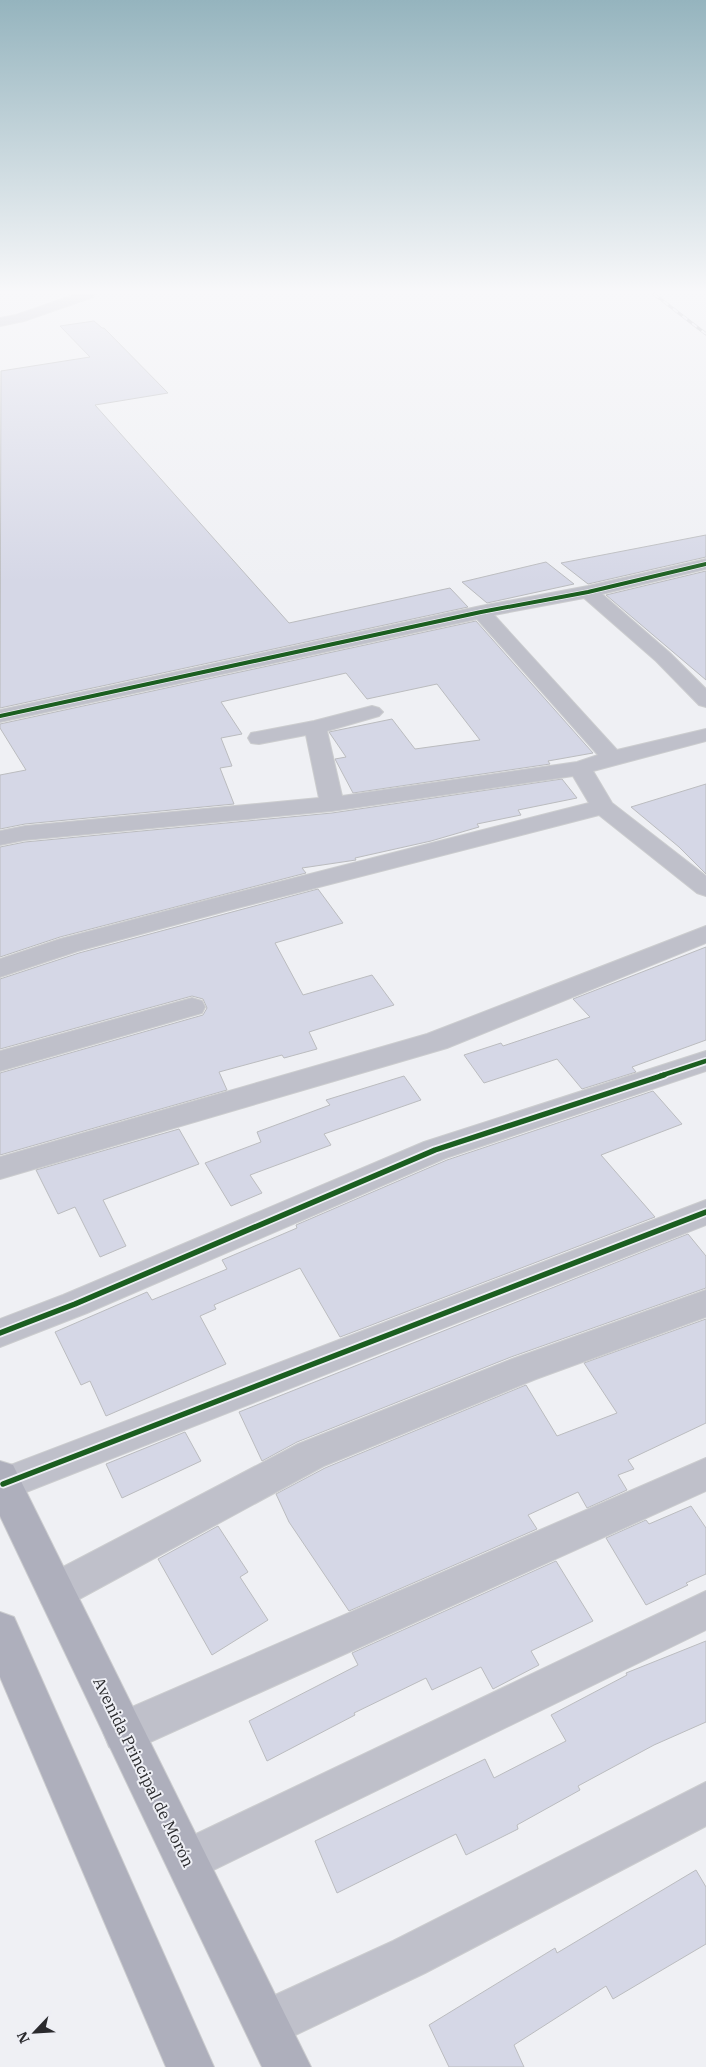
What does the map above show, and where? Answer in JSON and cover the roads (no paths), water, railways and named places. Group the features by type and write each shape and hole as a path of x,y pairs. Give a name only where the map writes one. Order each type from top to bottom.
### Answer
{"main road":[{"name":"Avenida Principal de Morón","path":"2,1480 288,2067"},
{"path":"0,1631 190,2067"}],"street":[{"path":"0,716 481,612 588,592 706,564"},
{"path":"588,592 663,657 706,701"},
{"path":"481,612 612,758"},
{"path":"259,738 315,727 372,712"},
{"path":"315,727 332,804"},
{"path":"0,838 25,833 332,804 580,768 612,758 706,735"},
{"path":"580,768 603,807 706,888"},
{"path":"0,968 69,945 180,915 603,807"},
{"path":"0,1168 437,1041 706,934"},
{"path":"0,1061 192,1007"},
{"path":"0,1333 75,1304 435,1150 706,1061"},
{"path":"2,1480 706,1212"},
{"path":"56,1591 311,1455 524,1369 706,1303"},
{"path":"124,1732 706,1474"},
{"path":"188,1860 706,1610"},
{"path":"268,2023 409,1957 706,1803"}]}
